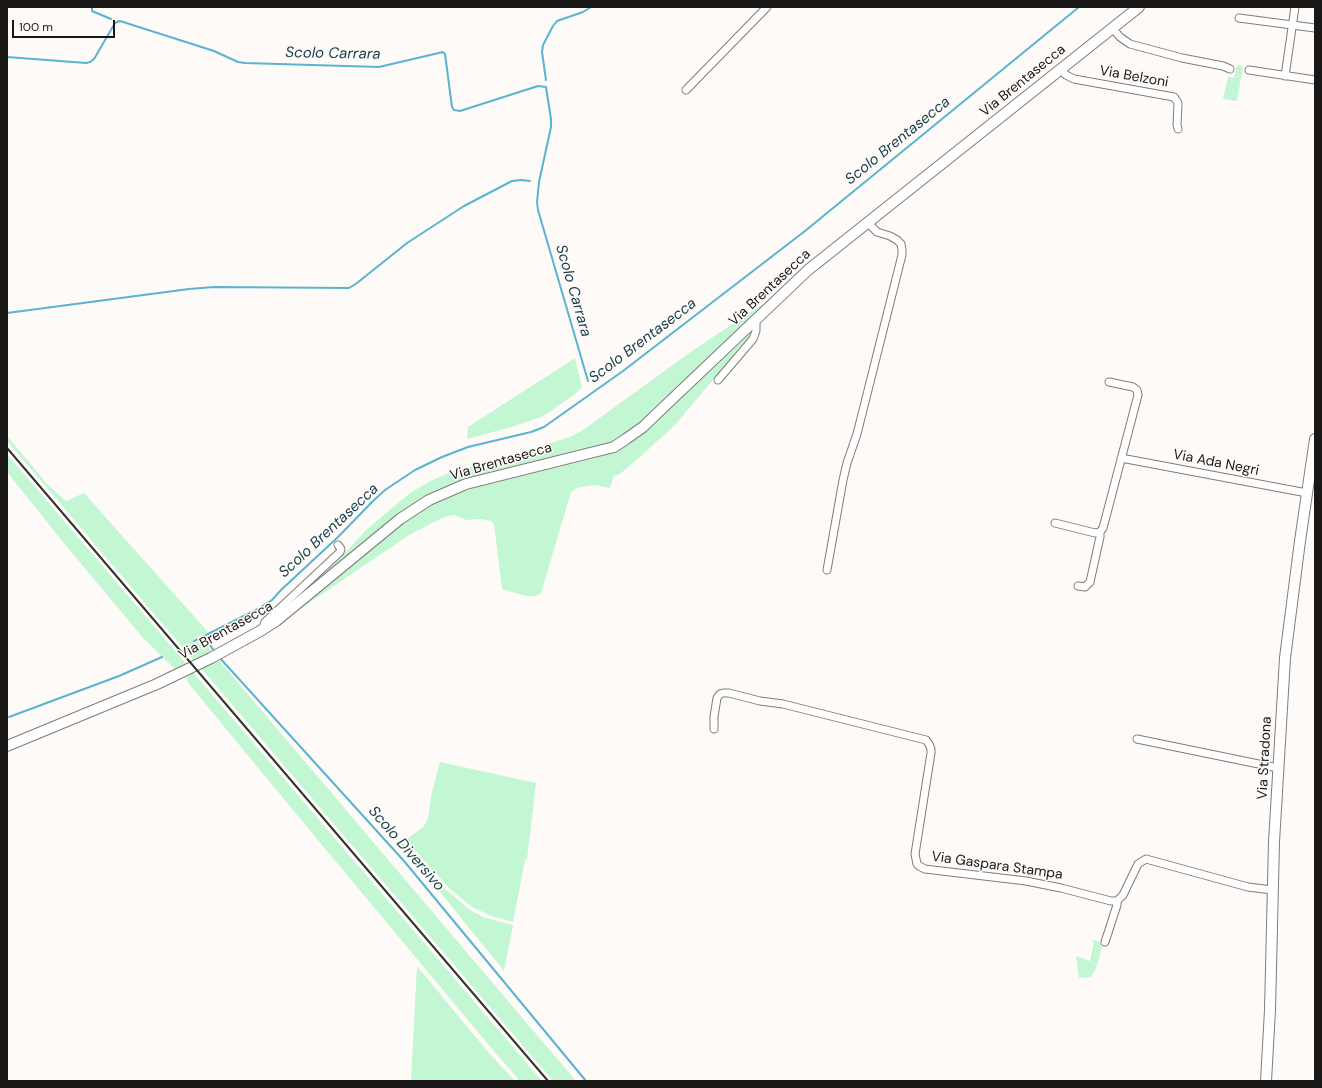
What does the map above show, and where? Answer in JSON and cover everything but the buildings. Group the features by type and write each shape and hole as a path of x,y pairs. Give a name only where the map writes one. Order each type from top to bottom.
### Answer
{"street":[{"path":"686,90 767,7"},
{"name":"Via Brentasecca","path":"7,746 157,684 211,658 262,630 276,621 400,519 416,507 434,498 476,481 614,447 637,431 668,404 808,270 1139,7"},
{"path":"1285,76 1295,7"},
{"path":"1239,18 1315,28"},
{"path":"1112,28 1120,37 1130,44 1182,58 1223,66 1230,69"},
{"name":"Via Belzoni","path":"1060,69 1066,75 1074,79 1174,97 1178,103 1176,125 1178,129"},
{"path":"1249,70 1315,80"},
{"path":"827,570 844,474 857,434 902,255 901,244 897,240 877,232 868,223"},
{"path":"718,380 753,339 756,331 756,319"},
{"path":"1078,586 1085,587 1090,582 1100,532 1103,528 1138,395 1137,390 1133,387 1109,382"},
{"name":"Via Stradona","path":"1266,1081 1270,1010 1272,890 1286,646 1315,439"},
{"name":"Via Ada Negri","path":"1121,458 1307,494"},
{"path":"1055,523 1095,533 1100,532"},
{"path":"262,630 265,622 340,552 341,549 338,545"},
{"name":"Via Gaspara Stampa","path":"714,729 717,698 720,694 730,693 760,701 783,704 926,740 931,749 931,753 915,854 915,859 919,866 933,870 1026,881 1061,888 1110,901 1117,900"},
{"path":"1137,739 1278,768"},
{"path":"1105,942 1117,905 1117,900 1123,895 1140,861 1146,859 1242,886 1259,890 1272,890"}],"green space":[{"path":"1237,65 1243,66 1237,101 1223,99 1228,77 1234,78"},
{"path":"771,299 638,427 614,444 577,450 463,479 444,490 282,610 344,554 366,530 410,493 430,481 453,471 487,463 570,437 583,430 692,351"},
{"path":"753,329 749,337 675,425 620,474 614,476 610,488 596,485 586,486 577,488 571,492 541,593 538,595 526,596 502,589 494,524 491,521 481,519 466,520 454,515 444,517 409,535 290,616 415,512 447,497 474,488 597,458 614,451"},
{"path":"575,358 582,387 575,394 542,417 467,439 468,427"},
{"path":"7,436 49,486 66,501 84,493 208,632 193,639 195,643 203,640 213,653 195,662 7,441"},
{"path":"7,454 188,666 177,671 144,639 7,472"},
{"path":"217,658 576,1081 553,1081 200,667"},
{"path":"192,671 542,1081 520,1081 488,1044 189,684 187,678"},
{"path":"440,762 536,783 527,859 525,860 513,922 491,916 472,907 449,888 406,840 424,826 428,818 432,792"},
{"path":"403,842 444,888 470,910 483,917 513,925 504,971 401,844"},
{"path":"1091,939 1103,943 1096,968 1091,977 1079,978 1076,956 1090,961 1094,942"},
{"path":"417,966 489,1053 515,1081 411,1081"}],"waterway":[{"path":"92,7 92,11 111,19"},
{"path":"546,80 542,52 543,45 553,26 557,21 583,12 591,7"},
{"name":"Scolo Brentasecca","path":"194,641 258,609 272,600 385,490 415,470 468,447 531,432 544,427 623,371 805,231 1079,7"},
{"name":"Scolo Carrara","path":"7,57 86,63 90,62 94,59 115,23 120,21 214,51 238,62 245,63 379,67 443,52 445,54 452,107 454,110 460,111 538,86 546,87 551,127 539,182 537,202 538,210 588,381"},
{"path":"7,313 214,287 349,288 407,243 464,206 512,181 530,181"},
{"name":"Scolo Diversivo","path":"204,637 215,652"},
{"name":"Scolo Brentasecca","path":"9,717 119,676 162,657"},
{"name":"Scolo Diversivo","path":"219,657 404,861 586,1081"}],"railway":[{"path":"7,448 548,1081"}]}
